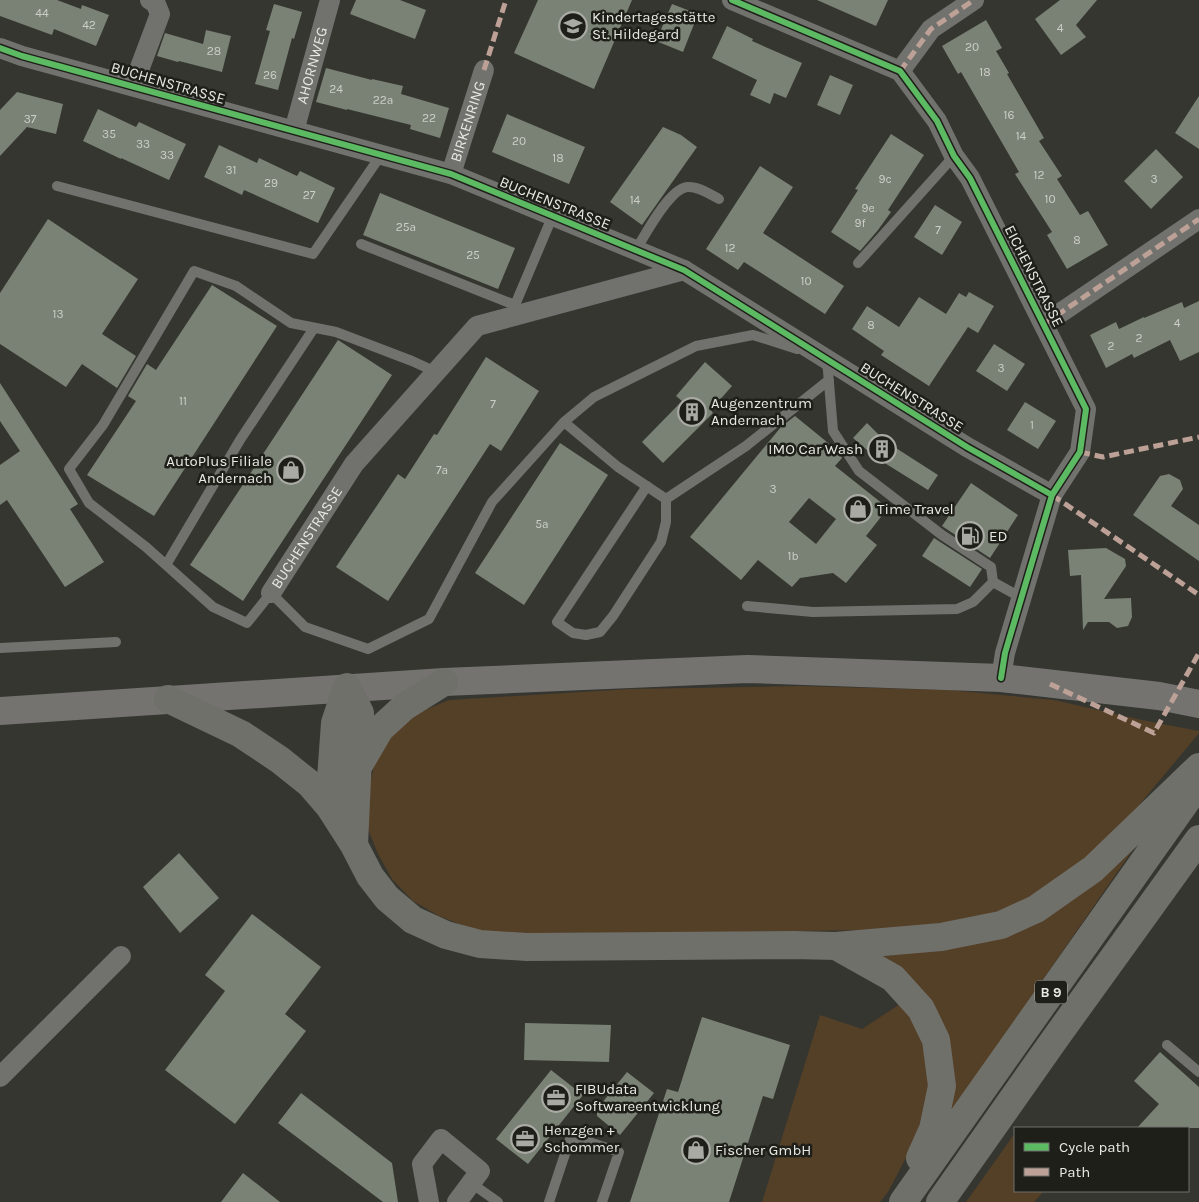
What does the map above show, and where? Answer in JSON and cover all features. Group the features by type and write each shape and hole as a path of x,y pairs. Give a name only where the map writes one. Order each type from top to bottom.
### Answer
{"highway":[{"path":"358,766 380,729 404,707 444,682"},
{"path":"347,687 360,713 354,845"},
{"path":"329,806 335,722 347,687"},
{"path":"168,699 241,734 273,755 310,784 329,806 354,845 370,876 387,898 413,920 446,935 480,944 527,947 836,946 941,937 1001,925 1036,909 1093,869 1199,767"},
{"name":"B 9","path":"902,1202 1199,783"},
{"name":"B 9","path":"940,1202 1199,839"},
{"path":"836,946 894,978 921,1009 936,1040 942,1086 933,1129 902,1202"}],"main road":[{"path":"0,711 347,687 747,669 1001,678 1159,696 1199,704"}],"street":[{"name":"BUCHENSTRASSE","path":"133,86 160,14 155,2 150,0"},
{"name":"AHORNWEG","path":"294,131 330,0"},
{"path":"732,0 900,71 931,29 974,0"},
{"name":"BUCHENSTRASSE","path":"0,48 22,56 451,174 684,270 967,447 1052,495"},
{"name":"BIRKENRING","path":"451,174 484,70"},
{"name":"EICHENSTRASSE","path":"900,71 937,121 954,156 970,178 1086,409 1080,452 1052,495 1005,652 1001,678"},
{"path":"1044,324 1199,219"},
{"name":"BUCHENSTRASSE","path":"271,593 354,464 477,326 684,270"},
{"path":"0,1077 121,956"},
{"path":"429,1202 422,1164 442,1139 480,1171 457,1202"}],"lane":[{"path":"58,186 313,254 381,155"},
{"path":"858,263 954,156"},
{"path":"636,250 663,206 675,192 686,187 698,188 720,199"},
{"path":"361,244 515,305 553,215"},
{"path":"436,372 336,332 291,323 236,286 194,271 103,425 69,469 89,503 146,547 213,607 247,623 271,593 305,627 368,649 428,620 492,502 564,422 594,397 696,346 753,335 827,358 833,431 858,471 942,536 991,568 993,582"},
{"path":"166,565 240,440 314,328"},
{"path":"666,499 746,446 829,380"},
{"path":"564,422 618,467 666,499"},
{"path":"647,486 557,622 573,633 586,635 600,632 613,616 661,542 666,522 666,499"},
{"path":"993,582 1022,598"},
{"path":"746,606 813,612 957,609 973,602 993,582"},
{"path":"0,648 116,642"},
{"path":"1167,1045 1199,1072"},
{"path":"549,1202 572,1136 619,1152 602,1202"},
{"path":"471,1183 498,1202"}],"shaded area":[{"path":"800,686 948,690 1054,700 1199,731 1199,733 1130,816 1068,875 1029,900 988,919 873,930 507,934 472,929 439,916 413,901 392,879 378,854 368,829 368,793 376,757 391,733 413,715 449,700 631,689"},
{"path":"1139,841 953,1109 948,1107 951,1085 872,955 943,945"},
{"path":"903,1002 926,1041 931,1085 920,1131 888,1192 880,1202 762,1202 820,1015 862,1029"},
{"path":"1014,1134 1014,1192 1043,1192 1034,1202 966,1202"}],"building":[{"path":"0,0 57,0 81,9 82,5 109,15 96,46 54,29 52,35 0,16"},
{"path":"356,0 400,0 426,10 415,39 350,14"},
{"name":"Kindertagesstätte St. Hildegard","path":"538,0 632,0 594,89 514,53"},
{"path":"817,0 888,0 876,26"},
{"path":"1060,0 1097,0 1076,25 1086,37 1061,55 1035,19"},
{"path":"274,4 302,12 294,39 292,38 278,90 255,84 270,31 266,30"},
{"path":"672,4 698,14 683,52 656,41"},
{"path":"986,20 1002,48 996,51 1009,73 1007,74 1044,138 1039,141 1062,176 1057,179 1080,215 1088,211 1108,245 1067,269 1047,235 1052,232 1015,174 1019,172 961,72 958,74 942,46"},
{"path":"727,26 753,39 752,41 802,63 786,98 774,93 770,104 750,95 757,80 712,58"},
{"path":"206,30 231,36 222,72 157,56 165,33 203,44"},
{"path":"326,68 403,86 401,94 449,108 440,138 410,129 411,125 316,102"},
{"path":"830,75 853,85 840,115 817,105"},
{"path":"17,92 63,104 56,134 27,127 0,156 0,110"},
{"path":"1199,96 1199,149 1175,133"},
{"path":"98,109 136,127 139,122 186,144 169,180 83,141"},
{"path":"507,114 585,147 569,184 492,152"},
{"path":"663,127 681,135 697,147 642,225 610,202"},
{"path":"891,134 924,155 888,210 891,212 860,251 831,232 858,190 855,189"},
{"path":"219,145 257,163 259,158 297,176 300,171 335,188 318,223 244,190 242,195 204,177"},
{"path":"1156,149 1183,177 1151,209 1124,181"},
{"path":"760,166 793,187 763,233 844,286 825,314 744,262 738,270 706,249"},
{"path":"380,193 515,248 498,289 363,235"},
{"path":"935,205 962,222 942,255 914,237"},
{"path":"48,219 138,279 102,334 136,356 117,388 82,364 66,387 0,344 0,293"},
{"path":"212,285 277,326 154,516 87,475 136,401 128,396 147,364 156,370"},
{"path":"969,292 994,306 978,333 968,327 929,386 881,355 884,351 852,329 867,306 899,327 919,297 946,314 959,293 966,297"},
{"path":"1199,301 1199,352 1180,361 1170,340 1134,358 1132,354 1106,368 1090,335 1116,322 1119,329 1182,302 1184,308"},
{"name":"AutoPlus Filiale Andernach","path":"338,340 392,375 243,601 190,565"},
{"path":"994,344 1025,364 1007,391 976,371"},
{"path":"486,357 539,391 501,451 490,444 388,601 336,567 398,474 405,479 434,434 437,435"},
{"name":"Augenzentrum Andernach","path":"705,362 732,386 711,410 713,413 663,463 642,442 682,401 676,396"},
{"path":"0,383 78,504 70,509 104,562 65,587 7,500 0,505 0,465 20,451 0,421"},
{"path":"1025,402 1056,421 1038,449 1007,430"},
{"path":"795,416 838,451 842,458 835,466 888,508 866,536 877,545 846,583 833,573 800,578 792,587 758,560 741,580 690,537 781,427","holes":["809,498 836,519 816,544 789,522"]},
{"name":"IMO Car Wash","path":"867,423 885,441 938,475 928,490 875,457 853,438"},
{"path":"560,443 608,475 524,605 475,573"},
{"path":"1169,474 1180,480 1183,489 1171,506 1199,525 1199,561 1133,515 1160,476"},
{"path":"971,483 1018,515 990,558 942,526"},
{"path":"934,538 982,569 970,587 922,556"},
{"path":"1106,548 1125,559 1126,566 1104,599 1131,598 1132,617 1128,626 1117,628 1109,622 1088,622 1083,630 1081,575 1070,576 1068,550"},
{"path":"179,853 219,898 180,933 143,887"},
{"path":"252,914 321,967 285,1014 306,1031 235,1124 165,1070 225,991 205,975"},
{"name":"Fischer GmbH","path":"702,1017 790,1045 773,1099 763,1096 729,1202 630,1202 667,1089 678,1092"},
{"path":"525,1023 611,1025 609,1062 524,1060"},
{"path":"1160,1052 1199,1087 1199,1128 1138,1127 1159,1104 1134,1081"},
{"path":"551,1070 583,1095 528,1164 496,1139"},
{"path":"627,1072 654,1093 620,1135 597,1116 597,1109"},
{"path":"301,1093 392,1163 398,1202 383,1202 278,1123"},
{"path":"243,1173 280,1202 221,1202"}],"marked path":[{"path":"484,70 506,0"},
{"path":"900,71 931,29 974,0"},
{"path":"1044,324 1199,219"},
{"path":"1080,452 1103,457 1199,437"},
{"path":"1052,495 1199,595"},
{"path":"1050,684 1154,733 1199,653"}],"cycle path":[{"path":"732,0 900,71 937,121 954,156 970,178 1086,409 1080,452 1052,495 1005,653 1001,678"},
{"path":"0,48 22,56 451,174 684,270 967,447 1052,495"}],"place":[{"name":"Kindertagesstätte St. Hildegard","path":"573,26"},
{"name":"Augenzentrum Andernach","path":"692,412"},
{"name":"IMO Car Wash","path":"882,449"},
{"name":"AutoPlus Filiale Andernach","path":"291,470"},
{"name":"Time Travel","path":"858,509"},
{"name":"ED","path":"970,536"},
{"name":"FIBUdata Softwareentwicklung","path":"556,1098"},
{"name":"Henzgen + Schommer","path":"525,1139"},
{"name":"Fischer GmbH","path":"696,1150"}]}
